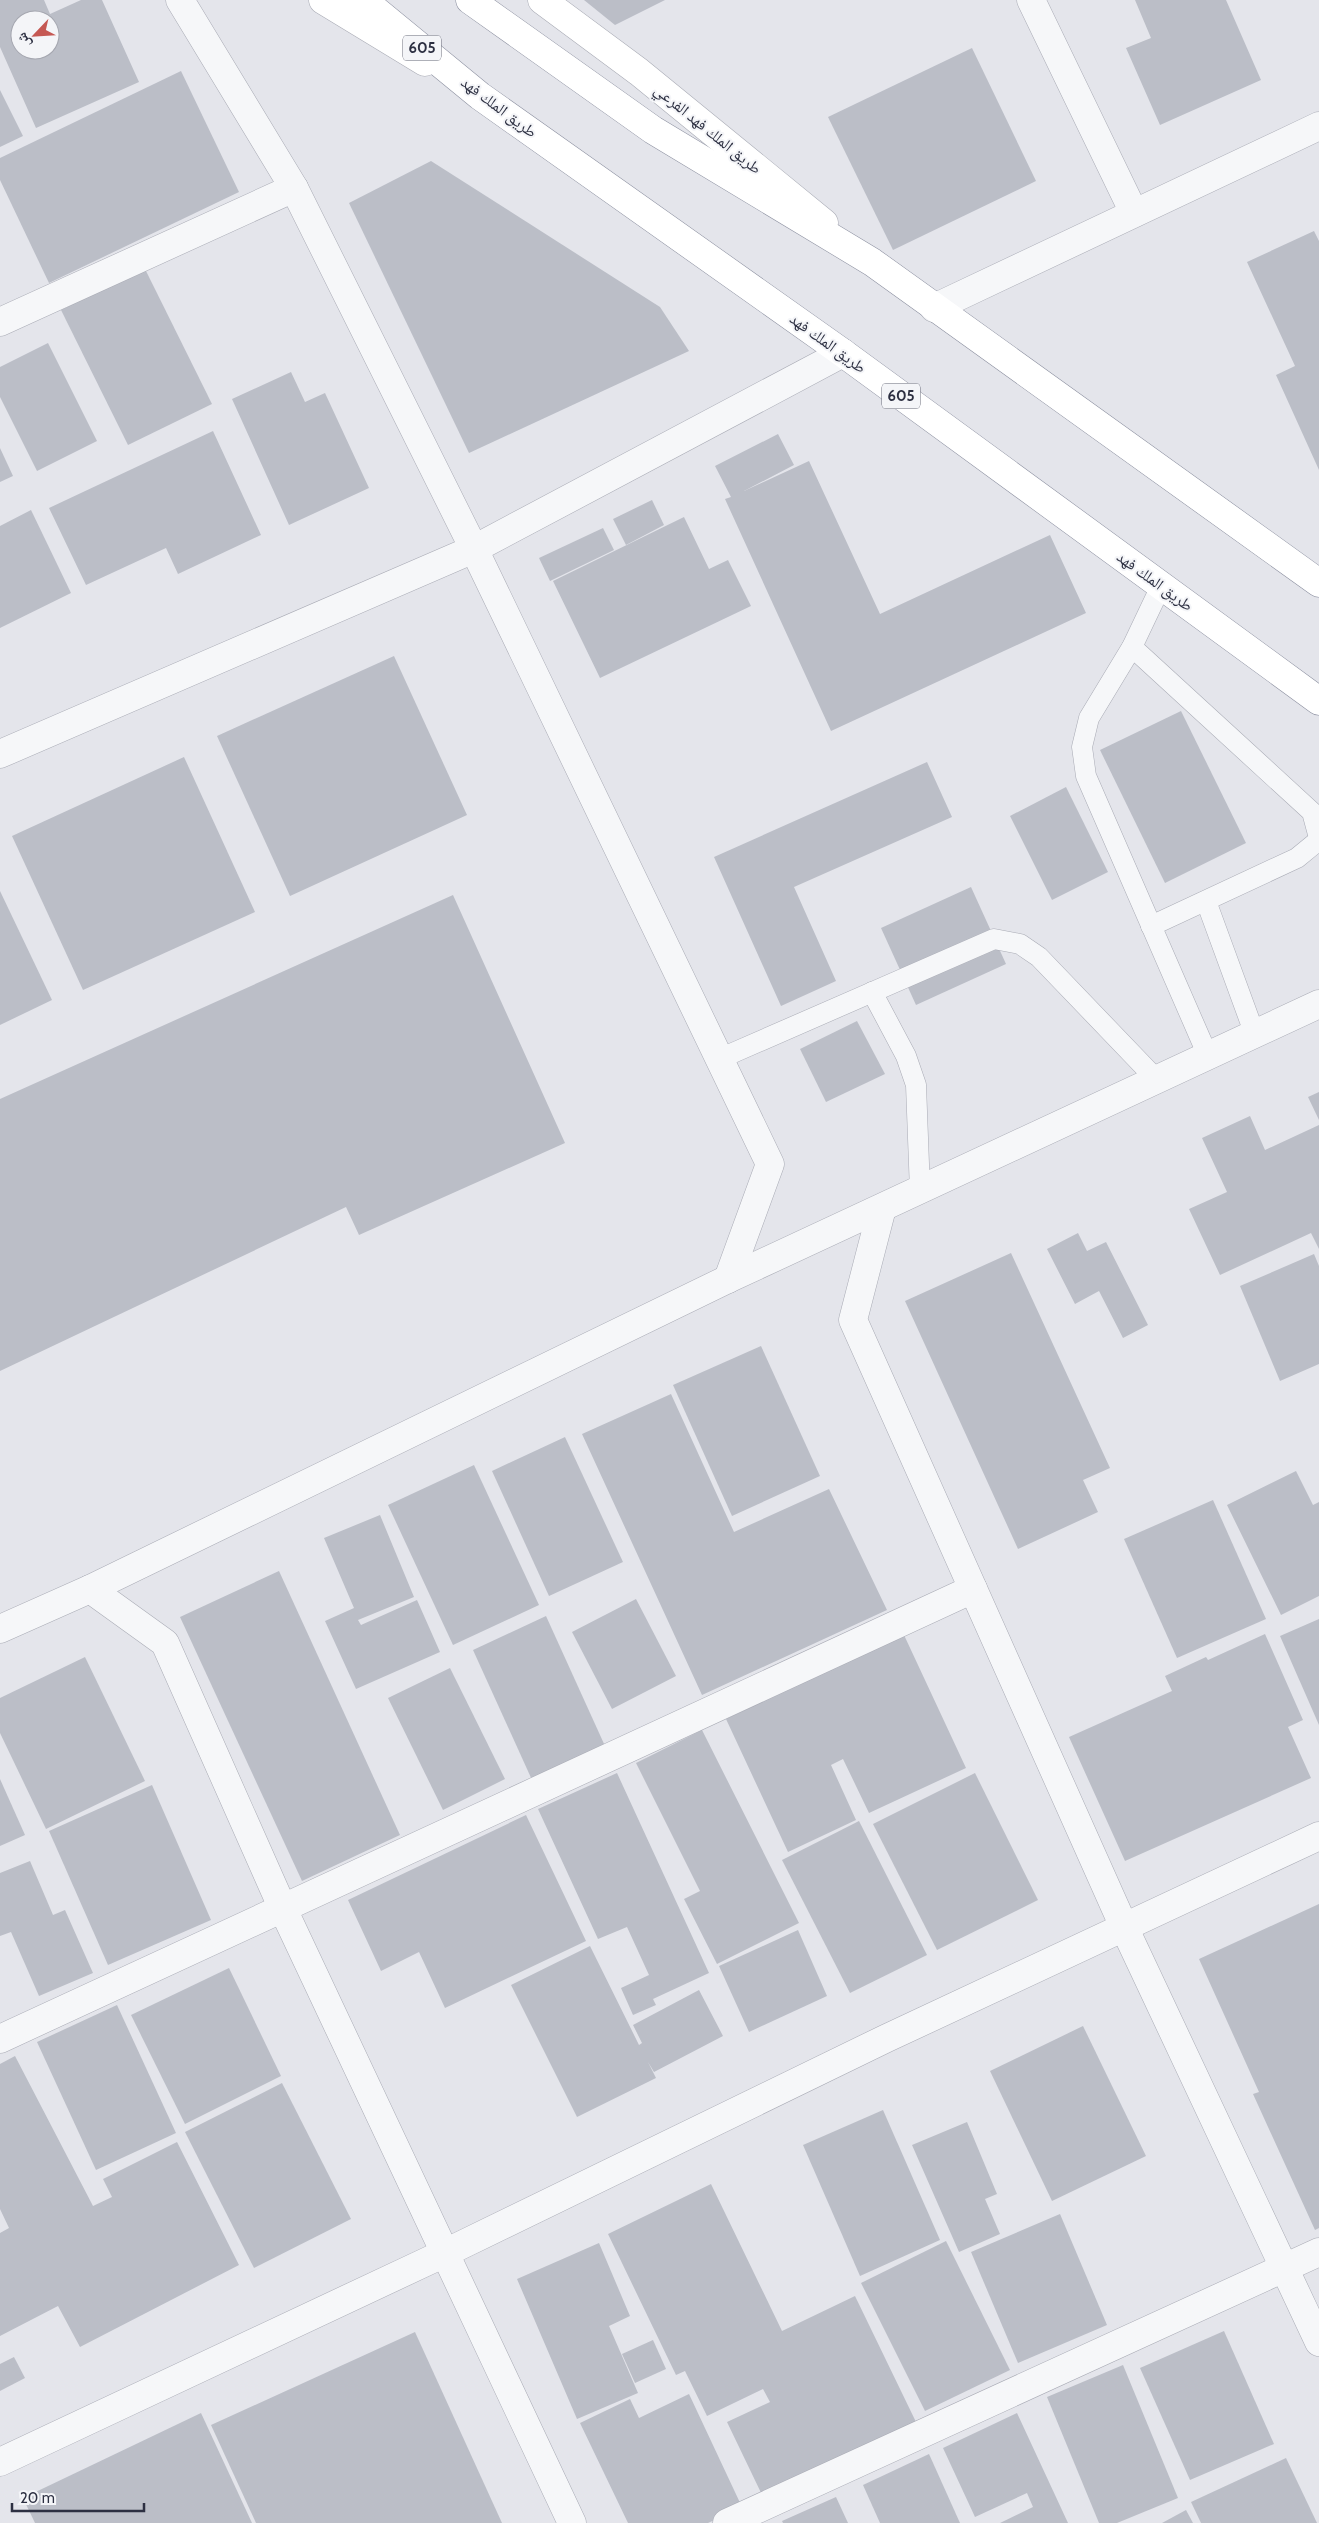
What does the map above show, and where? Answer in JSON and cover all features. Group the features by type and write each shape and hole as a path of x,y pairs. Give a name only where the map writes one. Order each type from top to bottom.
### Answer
{"main road":[{"path":"323,0 480,96"},
{"name":"طريق الملك فهد","path":"363,0 480,96 843,353 1319,701"},
{"path":"470,0 653,130 872,262 1319,583"},
{"name":"طريق الملك فهد الفرعي","path":"542,0 638,72 872,262"}],"street":[{"path":"180,0 294,188 474,549 770,1164 728,1280"},
{"path":"1031,0 1134,213"},
{"path":"934,308 1319,126"},
{"path":"0,322 294,188"},
{"path":"0,754 474,549 843,353"},
{"path":"0,1629 90,1589 728,1280 1319,1004"},
{"path":"882,1208 853,1320 1124,1927 1319,2342"},
{"path":"90,1589 165,1643 282,1909 572,2523"},
{"path":"0,2039 973,1589"},
{"path":"0,2462 445,2253 887,2038 1319,1836"},
{"path":"727,2523 1319,2252"}],"lane":[{"path":"1161,586 1132,647 1089,718 1082,747 1086,776 1208,1056"},
{"path":"1132,647 1312,812 1319,839 1297,858 1151,926"},
{"path":"1206,900 1255,1035"},
{"path":"719,1059 994,939 1020,944 1039,957 1157,1080"},
{"path":"872,992 906,1056 916,1085 920,1191"}],"building":[{"path":"0,0 44,0 48,10 10,10 10,60 60,60 59,10 81,0 102,0 139,82 36,128 0,47"},
{"path":"584,0 665,0 615,25"},
{"path":"1135,0 1226,0 1261,80 1160,125 1126,48 1151,38"},
{"path":"972,48 1036,181 893,250 828,117"},
{"path":"181,71 239,192 49,283 0,180 0,158"},
{"path":"0,90 23,136 0,147"},
{"path":"431,161 660,307 689,351 469,453 349,203"},
{"path":"1314,231 1319,241 1319,470 1276,375 1295,366 1247,262"},
{"path":"145,269 212,404 128,445 61,310"},
{"path":"48,343 97,441 37,471 0,397 0,367"},
{"path":"291,372 305,402 325,393 369,488 289,525 232,399"},
{"path":"213,431 261,535 178,574 166,548 86,585 49,508"},
{"path":"778,434 794,465 744,491 809,461 880,614 1050,535 1086,613 831,731 725,499 731,497 715,466"},
{"path":"0,448 13,476 0,482"},
{"path":"652,500 664,525 626,545 613,519"},
{"path":"31,510 71,593 0,628 0,526"},
{"path":"684,517 709,569 728,560 751,606 600,678 553,581"},
{"path":"603,528 614,550 550,581 539,558"},
{"path":"394,656 467,815 290,896 217,736"},
{"path":"1181,711 1246,843 1165,883 1100,750"},
{"path":"184,757 255,912 83,990 12,836"},
{"path":"927,762 952,817 794,887 836,981 781,1006 714,857"},
{"path":"1066,787 1108,872 1052,900 1010,816"},
{"path":"971,887 1006,964 916,1005 881,928"},
{"path":"0,891 52,1000 0,1025"},
{"path":"453,895 565,1143 359,1235 346,1207 0,1371 0,1099"},
{"path":"857,1021 885,1074 826,1102 800,1049"},
{"path":"1319,1092 1319,1120 1308,1097"},
{"path":"1250,1116 1265,1150 1319,1125 1319,1249 1311,1233 1220,1275 1189,1209 1227,1192 1202,1138"},
{"path":"1078,1233 1087,1251 1106,1242 1148,1325 1123,1338 1099,1291 1075,1304 1047,1249"},
{"path":"1011,1253 1110,1468 1083,1480 1098,1512 1018,1549 905,1301"},
{"path":"1314,1254 1319,1266 1319,1364 1280,1381 1240,1286"},
{"path":"761,1346 820,1476 732,1516 673,1385"},
{"path":"671,1394 734,1532 829,1489 887,1610 702,1695 582,1434"},
{"path":"565,1437 623,1562 549,1596 492,1471"},
{"path":"474,1465 539,1605 453,1645 388,1505"},
{"path":"1296,1471 1313,1505 1319,1502 1319,1596 1281,1615 1227,1505"},
{"path":"1213,1500 1266,1619 1177,1658 1124,1539"},
{"path":"380,1515 414,1597 358,1620 361,1625 417,1600 440,1652 356,1689 325,1621 354,1608 324,1538"},
{"path":"279,1571 400,1835 302,1881 180,1617"},
{"path":"636,1599 676,1676 612,1709 572,1632"},
{"path":"546,1616 605,1746 532,1780 473,1650"},
{"path":"1319,1619 1319,1725 1280,1636"},
{"path":"1265,1634 1303,1720 1288,1727 1311,1778 1125,1861 1069,1737 1172,1691 1165,1676 1206,1657 1208,1660"},
{"path":"904,1635 966,1768 869,1813 843,1759 831,1765 856,1820 788,1852 726,1719"},
{"path":"85,1657 145,1781 46,1829 0,1733 0,1698"},
{"path":"450,1668 505,1779 443,1810 388,1698"},
{"path":"702,1730 799,1923 717,1964 684,1899 700,1891 636,1763"},
{"path":"617,1773 709,1973 653,1999 656,2005 633,2015 621,1988 649,1975 627,1927 598,1939 538,1809"},
{"path":"975,1773 1038,1900 937,1950 873,1824"},
{"path":"0,1779 25,1835 0,1846"},
{"path":"152,1785 211,1920 108,1965 49,1831"},
{"path":"526,1815 586,1941 445,2008 419,1952 381,1971 348,1900"},
{"path":"859,1821 927,1955 850,1993 782,1860"},
{"path":"30,1861 53,1915 65,1910 93,1973 39,1996 11,1932 0,1936 0,1873"},
{"path":"1319,1904 1319,2228 1315,2230 1253,2094 1259,2092 1199,1959"},
{"path":"798,1930 827,1996 749,2032 719,1966"},
{"path":"590,1946 639,2045 642,2043 633,2025 699,1990 723,2036 654,2072 648,2062 656,2078 577,2117 511,1985"},
{"path":"229,1968 281,2076 185,2124 131,2015"},
{"path":"117,2005 176,2133 96,2170 37,2042"},
{"path":"1083,2026 1146,2156 1052,2201 990,2071"},
{"path":"15,2056 93,2206 112,2197 103,2179 177,2142 239,2265 80,2347 58,2306 0,2336 0,2233 9,2228 0,2209 0,2064"},
{"path":"282,2083 351,2219 254,2268 185,2132"},
{"path":"883,2110 940,2240 860,2276 803,2145"},
{"path":"967,2122 997,2194 985,2199 1000,2234 959,2252 912,2145"},
{"path":"711,2184 782,2331 855,2296 916,2422 764,2499 727,2422 770,2402 763,2389 707,2416 685,2371 676,2375 608,2234"},
{"path":"1060,2214 1107,2325 1018,2363 971,2252"},
{"path":"946,2241 1010,2370 925,2411 861,2283"},
{"path":"599,2243 630,2316 609,2326 638,2393 577,2419 517,2279"},
{"path":"1224,2331 1274,2444 1190,2480 1140,2368"},
{"path":"415,2332 502,2523 256,2523 211,2425"},
{"path":"653,2340 666,2369 635,2383 622,2354"},
{"path":"14,2357 25,2378 0,2391 0,2364"},
{"path":"1123,2365 1178,2498 1117,2523 1099,2523 1047,2397"},
{"path":"689,2394 742,2507 708,2523 628,2523 580,2423 630,2399 639,2418"},
{"path":"201,2413 252,2523 35,2523 23,2498"},
{"path":"1017,2413 1068,2523 1000,2523 1033,2507 1027,2493 975,2517 943,2448"},
{"path":"929,2454 960,2523 880,2523 863,2485"},
{"path":"1286,2458 1317,2523 1201,2523 1191,2502"},
{"path":"836,2497 848,2523 783,2523 782,2521"},
{"path":"1186,2510 1193,2523 1162,2523"}]}
